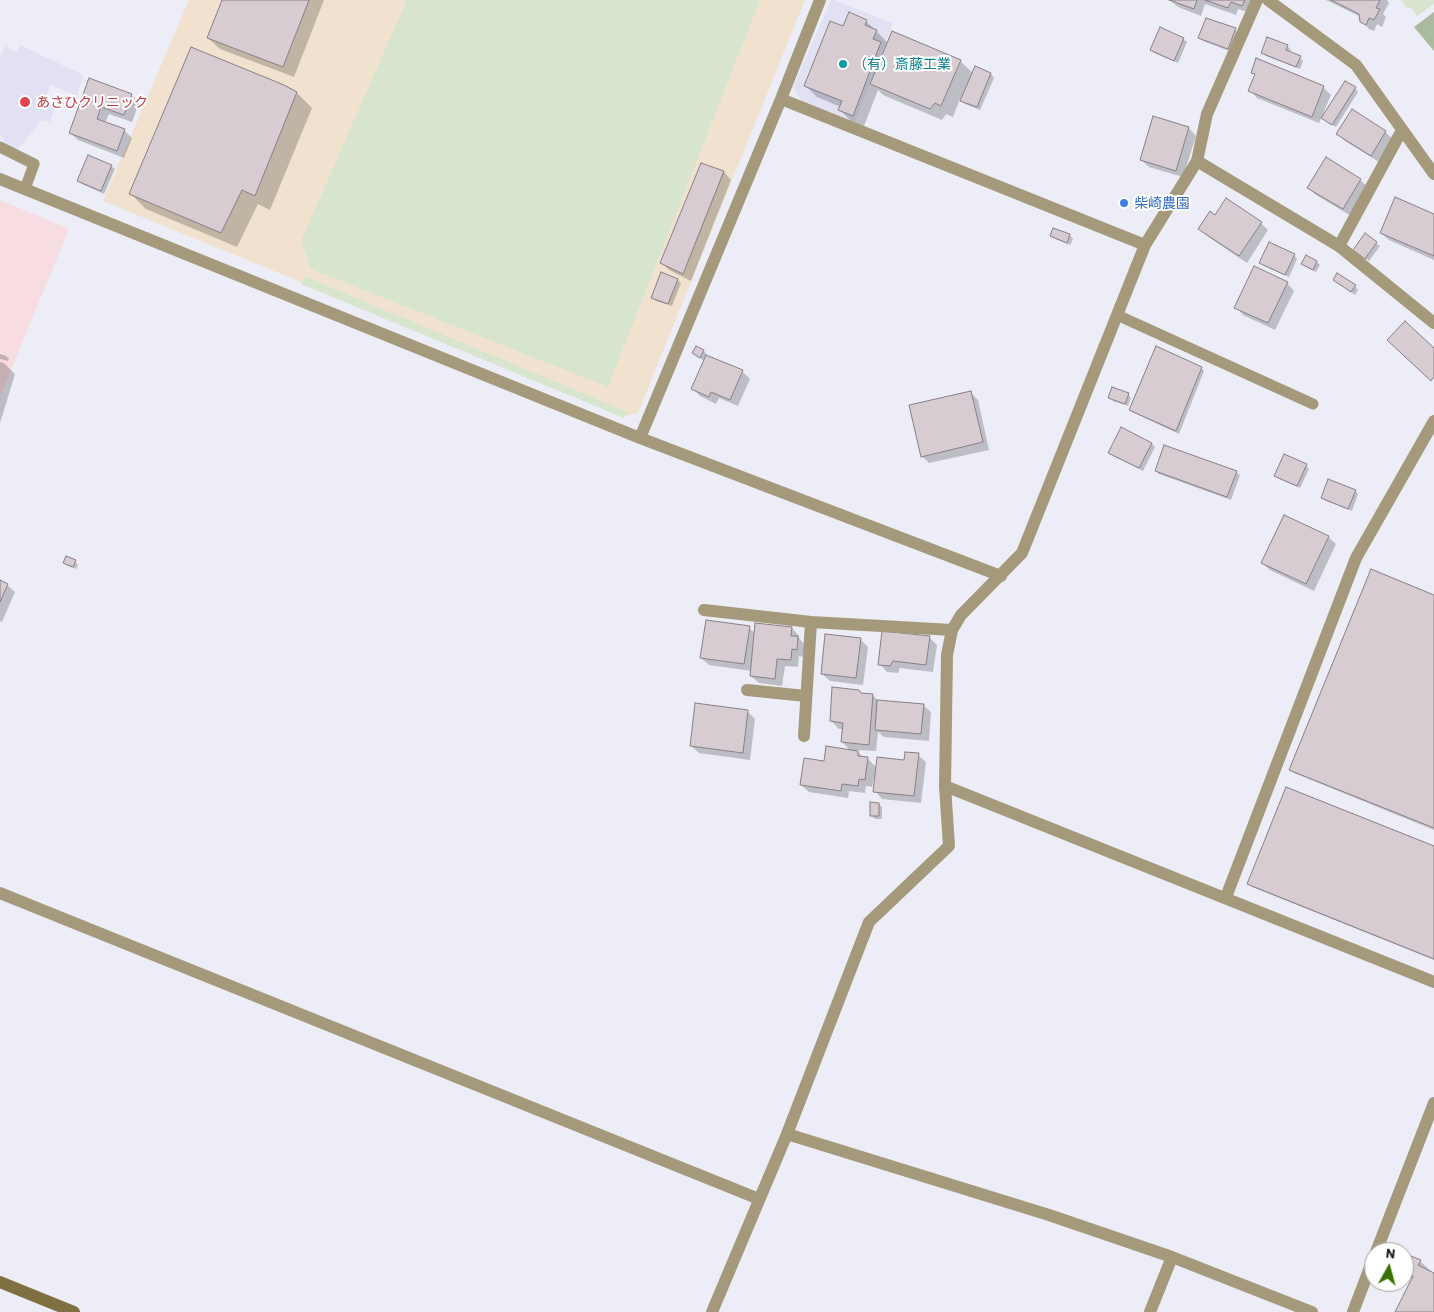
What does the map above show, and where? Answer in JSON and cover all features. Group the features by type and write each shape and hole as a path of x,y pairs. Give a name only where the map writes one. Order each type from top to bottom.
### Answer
{"street":[{"path":"640,438 820,0"},
{"path":"712,1312 788,1134 868,922 949,846 945,786 947,655 952,630 961,615 1022,554 1145,245 1197,161 1207,114 1257,0"},
{"path":"1268,0 1356,65 1434,174"},
{"path":"780,99 1145,245"},
{"path":"1339,246 1402,130"},
{"path":"1197,161 1339,246 1434,323"},
{"path":"0,179 640,438 1001,576"},
{"path":"1226,897 1356,558 1434,421"},
{"path":"704,610 811,622 952,630"},
{"path":"804,736 811,622"},
{"path":"747,690 806,696"},
{"path":"945,786 1226,897 1434,982"},
{"path":"0,892 760,1199"},
{"path":"1380,1242 1434,1103"},
{"path":"788,1134 1049,1215 1172,1257 1312,1312"},
{"path":"1150,1312 1172,1257"},
{"path":"0,1282 74,1312"},
{"path":"1352,1312 1364,1282"}],"lane":[{"path":"0,147 34,164 25,189"},
{"path":"1117,315 1313,404"}],"shaded area":[{"path":"189,0 805,0 638,413 628,416 103,201"},
{"name":"（有）斎藤工業","path":"831,0 893,23 855,122 802,102 793,87"},
{"name":"あさひクリニック","path":"20,45 83,75 77,96 51,85 44,99 55,106 50,122 42,120 14,154 0,135 0,56 6,46 17,53"},
{"path":"0,200 69,229 0,397"}],"green space":[{"path":"407,0 760,0 608,387 311,269 301,241"},
{"path":"1401,0 1434,0 1434,4 1417,16 1411,7 1407,9"},
{"path":"1434,12 1434,51 1414,27"},
{"path":"306,277 628,412 624,418 301,284"}],"building":[{"path":"222,0 309,0 283,67 207,38"},
{"path":"1169,0 1197,0 1194,9"},
{"path":"1205,0 1245,0 1242,6 1231,2 1228,8"},
{"path":"1331,0 1380,0 1376,8 1380,9 1374,20 1369,18 1366,25 1360,22 1359,14"},
{"name":"（有）斎藤工業","path":"849,12 867,20 865,25 877,30 873,39 881,42 853,116 838,110 842,101 804,86 830,21 843,26"},
{"path":"1206,18 1236,28 1228,49 1198,38"},
{"path":"1160,27 1184,38 1174,61 1150,50"},
{"path":"892,31 961,60 941,106 935,103 930,109 870,84"},
{"path":"1267,37 1288,45 1286,50 1301,56 1296,67 1261,53"},
{"path":"191,47 297,92 255,196 242,190 221,233 129,194"},
{"path":"1256,58 1324,86 1312,117 1248,91 1255,74 1251,73"},
{"path":"975,66 991,73 977,107 960,101"},
{"path":"89,78 132,94 124,115 101,107 97,119 125,129 117,151 69,133"},
{"path":"1345,81 1356,87 1332,125 1321,118"},
{"path":"1352,109 1386,131 1371,156 1336,134"},
{"path":"1153,116 1189,127 1176,171 1140,160"},
{"path":"88,155 112,165 101,191 77,181"},
{"path":"1326,157 1361,179 1343,209 1307,188"},
{"path":"701,163 724,171 683,274 660,263"},
{"path":"1395,197 1434,214 1434,256 1380,233"},
{"path":"1226,198 1262,222 1239,256 1198,229 1210,211 1215,215"},
{"path":"1053,228 1070,234 1067,243 1050,236"},
{"path":"1365,233 1377,242 1365,259 1353,250"},
{"path":"1269,242 1295,254 1285,275 1259,263"},
{"path":"1306,255 1317,261 1313,270 1301,264"},
{"path":"1254,266 1288,282 1268,323 1234,308"},
{"path":"661,272 678,279 668,304 651,298"},
{"path":"1337,273 1356,285 1351,292 1333,280"},
{"path":"1405,321 1434,348 1434,377 1431,381 1387,340"},
{"path":"696,346 704,350 700,358 692,353"},
{"path":"1156,346 1202,367 1176,431 1129,410"},
{"path":"706,355 743,370 730,400 711,392 709,397 691,389"},
{"path":"1112,387 1129,393 1125,404 1108,398"},
{"path":"971,391 983,442 921,457 909,405"},
{"path":"1121,427 1152,443 1139,468 1108,453"},
{"path":"1164,445 1237,471 1227,497 1155,471"},
{"path":"1284,454 1307,464 1297,486 1274,476"},
{"path":"1328,479 1356,490 1348,509 1321,498"},
{"path":"1284,515 1329,536 1306,584 1261,563"},
{"path":"66,556 76,560 73,567 63,563"},
{"path":"1371,569 1434,595 1434,828 1289,770"},
{"path":"0,580 8,584 0,602"},
{"path":"706,620 750,626 744,664 700,658"},
{"path":"755,623 792,627 791,636 798,636 797,650 792,649 791,660 777,659 775,679 750,676"},
{"path":"882,631 930,636 926,665 893,661 890,666 878,665"},
{"path":"825,634 861,638 856,678 821,674"},
{"path":"832,687 859,690 861,693 873,694 869,745 841,742 843,723 830,721"},
{"path":"877,700 924,704 921,734 875,730"},
{"path":"695,703 748,710 743,753 690,746"},
{"path":"826,746 858,751 858,756 868,757 865,780 859,779 858,786 842,784 841,791 800,785 804,758 824,761"},
{"path":"905,752 919,753 914,796 873,792 877,757 904,760"},
{"path":"1286,787 1434,846 1434,959 1247,884"},
{"path":"870,802 879,803 879,816 870,816"},
{"path":"1414,1257 1421,1260 1418,1265 1434,1273 1434,1312 1395,1312 1405,1292 1414,1292"}],"place":[{"name":"（有）斎藤工業","path":"843,64"},
{"name":"あさひクリニック","path":"25,102"},
{"name":"柴崎農園","path":"1124,203"}]}
